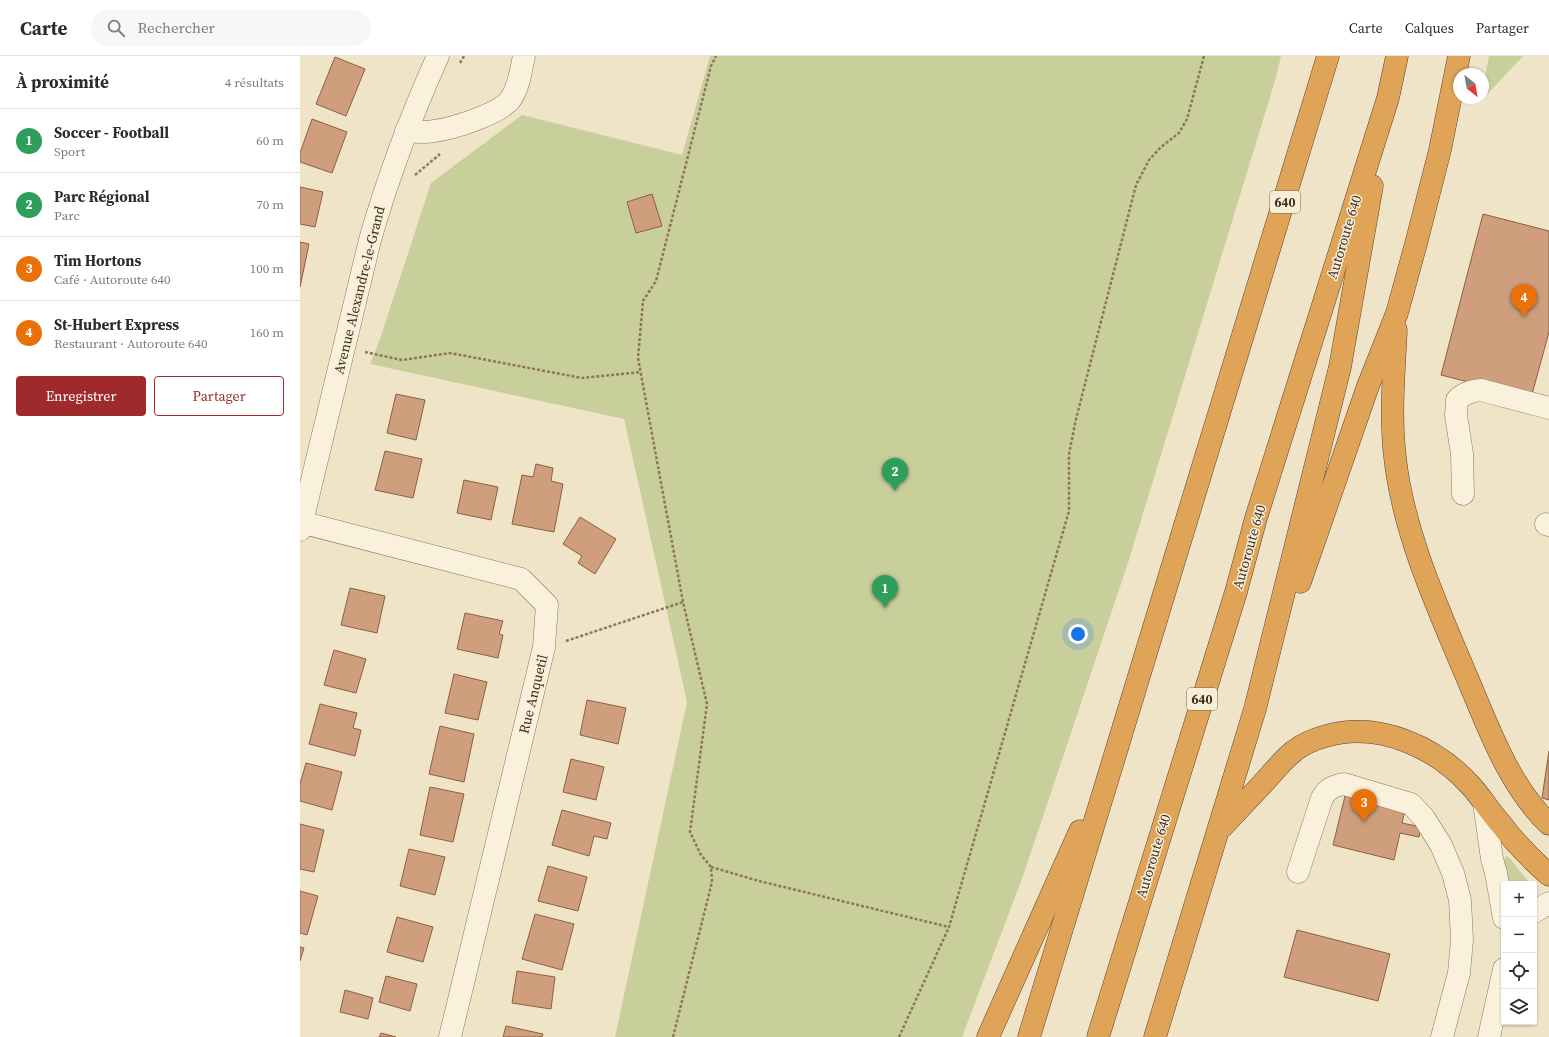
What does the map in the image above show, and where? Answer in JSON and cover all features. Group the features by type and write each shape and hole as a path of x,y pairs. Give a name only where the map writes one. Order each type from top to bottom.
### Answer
{"highway":[{"name":"640","path":"1029,1037 1328,56"},
{"name":"Autoroute 640","path":"1098,1037 1236,592 1256,518 1388,98 1397,56"},
{"path":"1255,709 1354,430 1368,386 1397,313 1440,150 1459,56"},
{"path":"1155,1037 1255,709 1340,368 1388,98"},
{"path":"1397,313 1393,409 1395,458 1405,510 1413,538 1431,591 1507,766 1525,797 1549,824"},
{"path":"1219,830 1294,750 1318,739 1345,732 1382,734 1421,747 1459,774 1484,802 1519,847 1549,874"},
{"path":"988,1037 1119,743"}],"street":[{"name":"Avenue Alexandre-le-Grand","path":"301,525 378,212 387,182 406,131 438,56"},
{"path":"406,131 418,132 442,130 480,118 502,107 510,100 514,92 524,56"},
{"path":"1463,494 1462,454 1456,415 1457,400 1463,395 1472,391 1481,390 1549,408"},
{"name":"Rue Anquetil","path":"301,525 521,580 547,605 544,647 450,1037"},
{"path":"1298,872 1322,798 1326,790 1337,785 1344,784 1411,804 1424,818 1441,845 1453,873 1460,900 1462,940 1459,973 1442,1037"},
{"path":"1484,802 1492,859 1504,917"},
{"path":"1537,910 1549,903"},
{"path":"1489,1037 1501,983"}],"path":[{"path":"716,56 711,66 656,281 643,301 638,358 683,602 707,704 690,832 701,855 711,867 759,881 949,927"},
{"path":"899,1037 949,927 1069,511 1069,454 1076,419 1136,185 1149,160 1161,147 1179,133 1187,119 1204,56"},
{"path":"344,346 402,360 450,353 582,378 641,372"},
{"path":"544,647 572,640 683,602"},
{"path":"673,1037 712,882 711,867"}],"green space":[{"path":"710,56 1281,56 1277,74 1128,563 1023,876 962,1037 615,1037 687,702 624,419 370,364 380,339 431,183 522,115 682,155"},
{"path":"1489,56 1523,56 1489,92 1489,68 1487,68"},
{"path":"1506,856 1510,858 1528,881 1508,881 1504,860"}],"building":[{"path":"335,57 365,69 346,116 316,104"},
{"path":"312,119 347,132 332,173 300,162 300,153"},
{"path":"300,187 323,192 315,227 300,224"},
{"path":"652,194 662,226 636,233 627,202"},
{"path":"1483,214 1549,231 1549,332 1531,398 1441,375"},
{"path":"300,242 309,244 300,287"},
{"path":"396,394 425,400 416,440 387,433"},
{"path":"385,451 422,459 413,498 375,490"},
{"path":"536,464 553,468 551,481 563,484 554,532 512,524 522,475 533,477"},
{"path":"464,480 498,487 491,520 457,513"},
{"path":"580,517 616,539 595,574 578,563 582,556 563,544"},
{"path":"350,588 385,596 377,633 341,625"},
{"path":"465,613 503,621 499,634 503,635 498,658 457,649"},
{"path":"334,650 366,659 356,693 324,685"},
{"path":"454,674 487,682 478,720 445,713"},
{"path":"587,700 626,708 618,744 580,735"},
{"path":"320,704 357,713 353,728 361,730 355,756 309,744"},
{"path":"440,726 474,734 464,782 429,774"},
{"path":"1549,751 1549,800 1542,798"},
{"path":"571,759 604,767 596,800 563,792"},
{"path":"306,763 342,772 332,810 300,801 300,784"},
{"path":"430,787 464,794 453,842 420,835"},
{"path":"1345,796 1405,810 1402,823 1421,827 1419,837 1400,833 1394,860 1333,845"},
{"path":"562,810 611,823 607,839 594,836 589,856 552,845"},
{"path":"300,824 324,830 314,872 300,869"},
{"path":"409,849 445,857 435,895 400,886"},
{"path":"548,866 587,877 578,911 538,901"},
{"path":"300,891 318,896 307,935 300,933"},
{"path":"535,914 574,924 562,970 522,959"},
{"path":"397,917 433,927 423,962 387,952"},
{"path":"1297,930 1390,954 1378,1001 1284,977"},
{"path":"300,947 304,948 300,961"},
{"path":"517,971 555,977 551,1009 512,1003"},
{"path":"386,976 417,984 410,1011 379,1002"},
{"path":"345,990 373,998 368,1019 340,1012"},
{"path":"506,1026 543,1034 542,1037 503,1037"},
{"path":"381,1033 396,1037 379,1037"}],"place":[{"name":"St-Hubert Express","path":"1524,317"},
{"name":"Parc Régional","path":"895,491"},
{"name":"Soccer - Football","path":"885,608"},
{"name":"Tim Hortons","path":"1364,822"}]}
